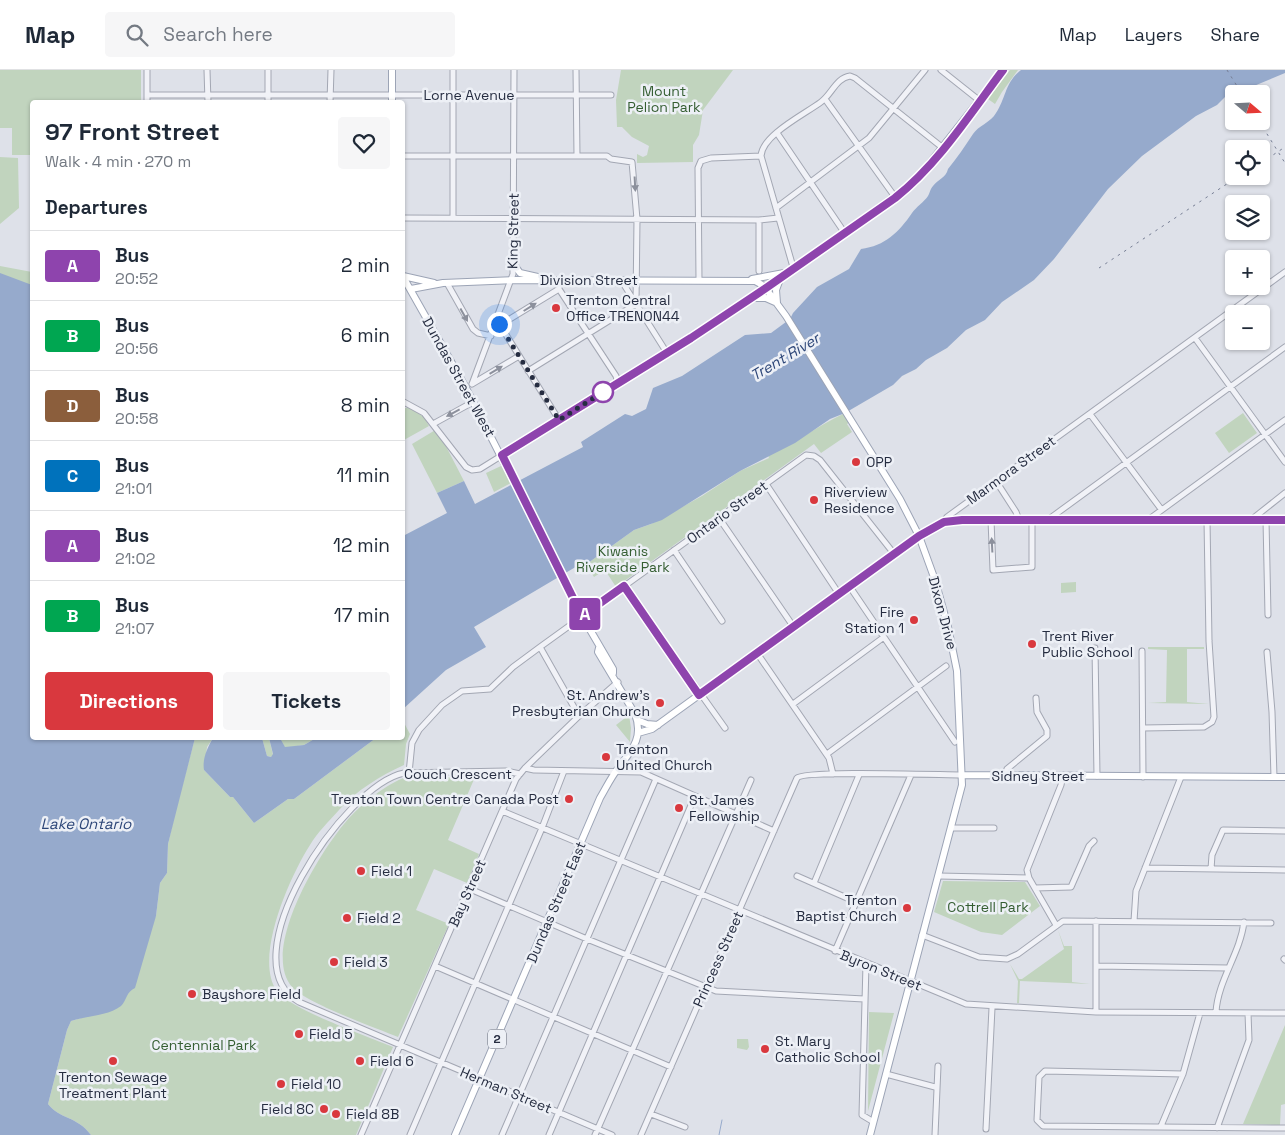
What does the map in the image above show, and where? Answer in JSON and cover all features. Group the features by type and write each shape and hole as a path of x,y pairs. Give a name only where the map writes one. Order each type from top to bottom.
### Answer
{"main road":[{"path":"392,70 392,99"},
{"path":"766,288 915,182 1003,70"},
{"path":"514,265 520,273 548,280"},
{"path":"749,279 787,272"},
{"path":"405,276 443,284"},
{"path":"778,304 776,290 780,278"},
{"name":"Dundas Street West","path":"405,279 469,386 473,402 502,455 572,597"},
{"name":"Division Street","path":"411,289 443,284 511,280 749,279 760,283 766,288"},
{"name":"Dixon Drive","path":"766,288 786,316 889,479 919,536 942,604 954,653 959,697 962,775 952,828 872,1121 870,1135"},
{"path":"751,298 766,298 778,304"},
{"name":"Marmora Street","path":"638,733 648,731 658,724 919,536"},
{"name":"Dundas Street East","path":"455,1135 600,798 616,771 632,751 638,733 637,720 613,673 609,672 599,648 572,597"},
{"path":"637,720 647,724 658,724"},
{"name":"Sidney Street","path":"962,775 1285,777"}],"street":[{"path":"146,100 147,70"},
{"path":"207,70 208,100"},
{"path":"268,70 268,100"},
{"path":"330,70 330,100"},
{"path":"453,70 453,218"},
{"name":"King Street","path":"469,386 498,324 514,265 514,70"},
{"path":"576,70 576,156"},
{"path":"776,208 858,147 876,130 925,70"},
{"path":"941,70 980,100"},
{"path":"794,268 761,156 763,146 776,133 825,99 841,80 849,76 856,78 892,109 943,148"},
{"name":"Lorne Avenue","path":"147,95 330,96 392,99 453,95 611,95"},
{"path":"825,99 895,198"},
{"path":"776,133 844,232"},
{"path":"405,156 607,156 611,159 631,161 634,164 637,219 636,304"},
{"path":"699,280 698,168 701,161 711,158 761,156"},
{"path":"405,218 759,220 778,218"},
{"path":"759,220 759,271"},
{"name":"Marmora Street","path":"919,536 944,522 947,517 1285,272"},
{"path":"559,280 559,289 616,376 618,383"},
{"path":"621,280 667,353"},
{"path":"443,284 478,333 491,336"},
{"path":"405,404 424,413 466,467 472,470 480,468 667,353 766,288"},
{"path":"405,290 411,289"},
{"path":"559,289 498,324 559,420"},
{"path":"528,371 636,304"},
{"path":"1195,338 1285,462"},
{"path":"1049,519 1285,347"},
{"path":"469,386 519,356"},
{"path":"433,424 473,402"},
{"path":"1090,414 1161,508"},
{"path":"1148,520 1161,508 1285,420"},
{"name":"Ontario Street","path":"408,772 412,742 419,730 442,705 462,691 490,689 513,667 582,616 806,456 814,456 820,460 895,555"},
{"path":"996,482 1019,520"},
{"path":"766,484 839,594"},
{"path":"1250,520 1285,494"},
{"path":"1161,508 1159,515 1164,520"},
{"path":"719,518 794,626"},
{"path":"944,522 1049,519 1285,520"},
{"path":"991,520 993,570 1031,568 1033,565 1032,520"},
{"path":"1143,728 1204,728 1212,722 1214,717 1209,641 1207,520"},
{"path":"1266,520 1268,615"},
{"path":"674,550 722,621"},
{"path":"624,586 699,695 725,728"},
{"path":"850,586 955,742"},
{"path":"793,704 884,637"},
{"path":"540,647 579,716"},
{"path":"1095,648 1097,776"},
{"path":"1142,651 1143,777"},
{"path":"1267,652 1272,712 1274,777"},
{"path":"757,653 827,754 831,762 833,774"},
{"path":"827,754 946,666"},
{"name":"Bay Street","path":"361,1135 470,889 502,811 520,774 579,716 618,682"},
{"path":"1004,776 1007,769 1047,736 1047,730 1037,712 1036,698"},
{"path":"525,768 564,771 640,772 774,831"},
{"name":"Couch Crescent","path":"400,1046 295,1000 279,977 277,954 282,924 290,900 313,856 326,838 360,799 396,774 408,772 506,771 520,774"},
{"path":"410,1135 542,828 564,771"},
{"path":"814,883 859,774"},
{"name":"Sidney Street","path":"794,782 799,775 962,775"},
{"path":"835,951 911,775"},
{"path":"1056,925 1029,878 1027,870 1063,776"},
{"path":"1134,921 1134,898 1144,868 1181,777"},
{"path":"502,1135 656,778"},
{"path":"595,1135 751,780"},
{"name":"Princess Street","path":"642,1135 794,782"},
{"path":"549,1135 695,796"},
{"name":"Byron Street","path":"502,811 966,1004 992,1008 1096,1012 1285,1013"},
{"path":"952,828 994,828"},
{"path":"1211,869 1212,855 1223,830 1285,831"},
{"path":"1035,888 1071,887 1089,846 1094,841"},
{"path":"1144,868 1285,870"},
{"path":"797,876 856,902"},
{"path":"939,876 1029,878"},
{"path":"470,889 705,988 716,991 864,1000"},
{"path":"922,935 978,957 1007,958 1018,954 1063,921 1271,923"},
{"path":"1096,921 1096,1012"},
{"path":"1216,1012 1218,993 1243,933 1244,922"},
{"path":"866,964 862,1115 872,1121"},
{"path":"435,966 671,1067"},
{"path":"1096,966 1228,968"},
{"path":"986,1129 992,1008"},
{"path":"1161,1126 1183,1074 1200,1013"},
{"path":"1216,1128 1249,1040 1248,1013"},
{"name":"Herman Street","path":"400,1046 612,1135"},
{"path":"934,1135 938,1066"},
{"path":"1183,1074 1045,1070 1039,1078 1037,1122 1043,1126 1285,1128"},
{"path":"886,1074 936,1087"},
{"path":"651,1114 685,1126"}],"green space":[{"path":"0,70 141,70 141,100 30,100 30,155 12,155 12,128 0,128"},
{"name":"Mount Pelion Park","path":"621,70 733,70 703,110 699,135 693,145 693,162 637,163 637,154 643,157 647,155 649,146 632,137 622,127 617,127 616,100"},
{"path":"1010,70 1018,70 995,104 988,99"},
{"path":"0,157 18,158 19,208 0,224"},
{"path":"0,266 30,272 30,285 0,274"},
{"path":"409,407 424,417 429,426 405,439 405,408"},
{"name":"Kiwanis Riverside Park","path":"845,413 850,422 847,424 852,432 821,453 814,444 616,587 605,570 594,577 584,562 588,563 634,530 651,524 702,496 740,471 769,458 768,455"},
{"path":"1243,413 1257,433 1229,453 1215,433"},
{"path":"437,429 464,481 437,493 412,444"},
{"path":"501,466 511,483 494,492 486,473"},
{"path":"1076,582 1076,592 1061,593 1061,583"},
{"path":"1148,647 1204,647 1204,649 1187,649 1187,702 1209,704 1148,703 1166,702 1167,650 1148,649"},
{"path":"629,715 631,728 630,742 616,725"},
{"name":"Centennial Park","path":"405,725 410,734 406,744 404,765 386,774 353,796 327,823 302,859 284,896 272,939 269,959 271,977 277,991 285,998 313,1014 393,1047 356,1135 91,1135 80,1124 52,1109 48,1104 71,1021 88,1016 156,916 160,883 167,873 168,844 194,740 212,740 207,747 204,770 230,797 233,797 254,823 288,799 294,799 373,740 405,740"},
{"path":"263,740 269,740 273,755 271,757 267,756"},
{"path":"281,740 313,740 304,745 285,748"},
{"path":"406,777 475,777 448,840 479,854 467,883 434,869 416,910 449,924 398,1037 341,1014 299,993 292,987 284,970 283,948 298,899 325,850 338,831 362,805 391,784"},
{"name":"Cottrell Park","path":"943,881 1025,882 1040,906 1002,935 981,932 934,912"},
{"path":"1058,930 1064,946 1072,946 1072,982 1090,984 1020,981 1019,1003 1017,1003 1018,981 1010,964 1019,979 1022,979 1064,949"},
{"path":"869,1012 894,1013 868,1111"},
{"path":"1285,1025 1285,1104 1281,1105 1280,1125 1243,1124"},
{"path":"737,1039 748,1039 749,1047 747,1050 737,1048"}],"water":[{"name":"Trent River","path":"1021,70 1285,70 1285,73 1256,85 1225,85 1225,97 1217,105 1196,116 1142,156 1108,189 1054,259 1034,280 1002,302 985,320 966,330 947,348 902,376 893,385 845,413 830,419 795,443 740,471 662,520 634,530 588,563 584,562 474,627 486,647 446,670 405,707 405,535 447,513 437,493 464,481 475,504 583,447 581,442 625,414 632,416 646,409 653,388 682,376 745,335 771,333 790,319 793,313 817,287 849,269 861,249 877,245 891,237 902,226 929,195 931,188 946,174 975,131 994,116 1012,80"},
{"name":"Lake Ontario","path":"0,273 30,284 30,740 194,740 168,844 167,873 160,883 156,916 135,988 121,1006 103,1014 71,1021 67,1030 48,1104 52,1109 80,1124 91,1135 0,1135"},
{"path":"212,740 263,740 267,756 271,757 273,754 270,740 281,740 285,747 304,745 313,740 373,740 294,799 288,799 254,823 233,797 230,797 204,770 207,749"}],"waterway":[{"path":"719,1135 722,1120"}],"railway":[{"path":"1227,70 1236,85"},
{"path":"1265,130 1285,163"},
{"path":"1270,157 1285,147"},
{"path":"1099,268 1225,185"}],"bus line":[{"name":"A","path":"1003,70 932,162 915,182 895,198 691,338 502,455 582,616 624,586 699,695 919,536 944,522 1049,519 1285,520"}],"place":[{"name":"Trenton Central Office TRENON44","path":"556,308"},
{"name":"OPP","path":"856,462"},
{"name":"Riverview Residence","path":"814,500"},
{"name":"Fire Station 1","path":"914,620"},
{"name":"Trent River Public School","path":"1032,644"},
{"name":"St. Andrew's Presbyterian Church","path":"660,703"},
{"name":"Trenton United Church","path":"606,757"},
{"name":"Trenton Town Centre Canada Post","path":"569,799"},
{"name":"St. James Fellowship","path":"679,808"},
{"name":"Field 1","path":"361,871"},
{"name":"Trenton Baptist Church","path":"907,908"},
{"name":"Field 2","path":"347,918"},
{"name":"Field 3","path":"334,962"},
{"name":"Bayshore Field","path":"192,994"},
{"name":"Field 5","path":"299,1034"},
{"name":"St. Mary Catholic School","path":"765,1049"},
{"name":"Trenton Sewage Treatment Plant","path":"113,1061"},
{"name":"Field 6","path":"360,1061"},
{"name":"Field 10","path":"281,1084"},
{"name":"Field 8C","path":"324,1109"},
{"name":"Field 8B","path":"336,1114"}],"route":[{"path":"499,324 559,420 603,392"}]}
